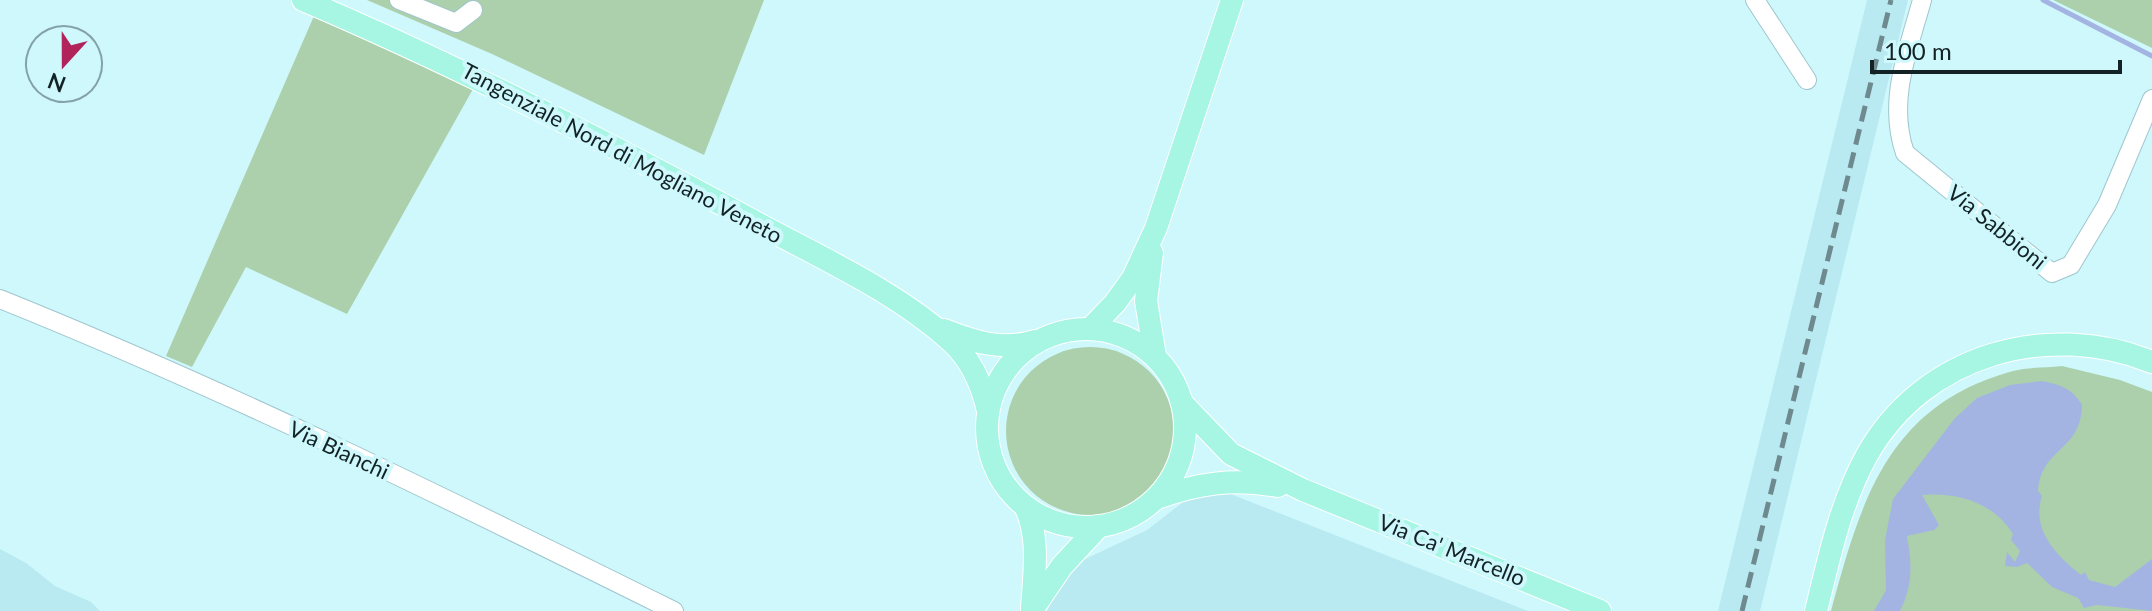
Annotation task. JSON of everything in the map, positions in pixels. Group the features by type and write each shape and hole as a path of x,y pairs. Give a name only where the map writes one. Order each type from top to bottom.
{"main road":[{"name":"Tangenziale Nord di Mogliano Veneto","path":"303,0 434,55 650,164 860,279 932,325 970,363 988,411"},
{"path":"1090,329 1133,278 1156,228 1232,0"},
{"path":"1155,356 1146,301 1156,228"},
{"name":"Tangenziale Nord di Mogliano Veneto","path":"932,325 988,344 1021,346 1040,340"},
{"path":"1157,498 1180,460 1186,427 1183,404 1169,374 1155,356 1127,338 1090,329 1061,332 1040,340 1008,366 995,387 988,411 986,433 993,464 1010,493 1026,508 1066,525 1099,526 1131,517 1157,498 1200,484 1227,480 1303,490"},
{"path":"1816,611 1848,496 1867,456 1894,418 1927,387 1974,360 2027,346 2094,345 2152,362"},
{"path":"1183,404 1231,454 1303,490"},
{"name":"Via Ca' Marcello","path":"1303,490 1600,611"},
{"path":"1026,508 1034,524 1036,545 1032,610"},
{"path":"1032,610 1062,566 1099,526"}],"street":[{"path":"399,0 456,23 473,10"},
{"path":"1755,0 1807,80"},
{"name":"Via Sabbioni","path":"1922,0 1896,99 1896,129 1905,153 2052,273 2071,265 2107,205 2152,99"},
{"name":"Via Bianchi","path":"0,299 130,352 513,531 674,611"}],"shaded area":[{"path":"1867,0 1908,0 1760,611 1718,611"},
{"path":"2042,381 2065,388 2082,405 2075,432 2046,465 2041,476 2038,491 2042,496 2039,508 2043,531 2055,550 2081,575 2085,572 2089,580 2115,587 2152,559 2152,611 2097,605 2084,608 2078,598 2052,587 2027,563 2017,567 2005,566 2007,552 2015,562 2020,551 2011,540 2013,534 2005,523 1985,507 1948,495 1922,495 1939,525 1934,530 1907,536 1910,574 1900,611 1874,611 1886,590 1885,540 1893,499 1955,418 1977,398 2010,385"},
{"path":"1228,493 1528,611 1047,611 1061,581 1081,561 1147,530 1191,496"},
{"path":"0,549 26,563 55,586 91,602 100,611 0,611"}],"green space":[{"path":"367,0 764,0 704,155 492,54"},
{"path":"2053,0 2152,0 2152,48"},
{"path":"314,16 473,89 347,314 246,267 192,367 166,356"},
{"path":"1090,347 1122,353 1150,371 1168,399 1174,431 1168,463 1150,491 1122,509 1090,515 1058,509 1030,491 1012,463 1006,431 1012,399 1030,371 1058,353"},
{"path":"2062,366 2120,380 2152,392 2152,611 1831,611 1869,495 1886,462 1908,433 1936,407 1971,387 2013,371"}],"waterway":[{"path":"2043,0 2152,56"}],"railway":[{"path":"1742,611 1891,0"}]}
